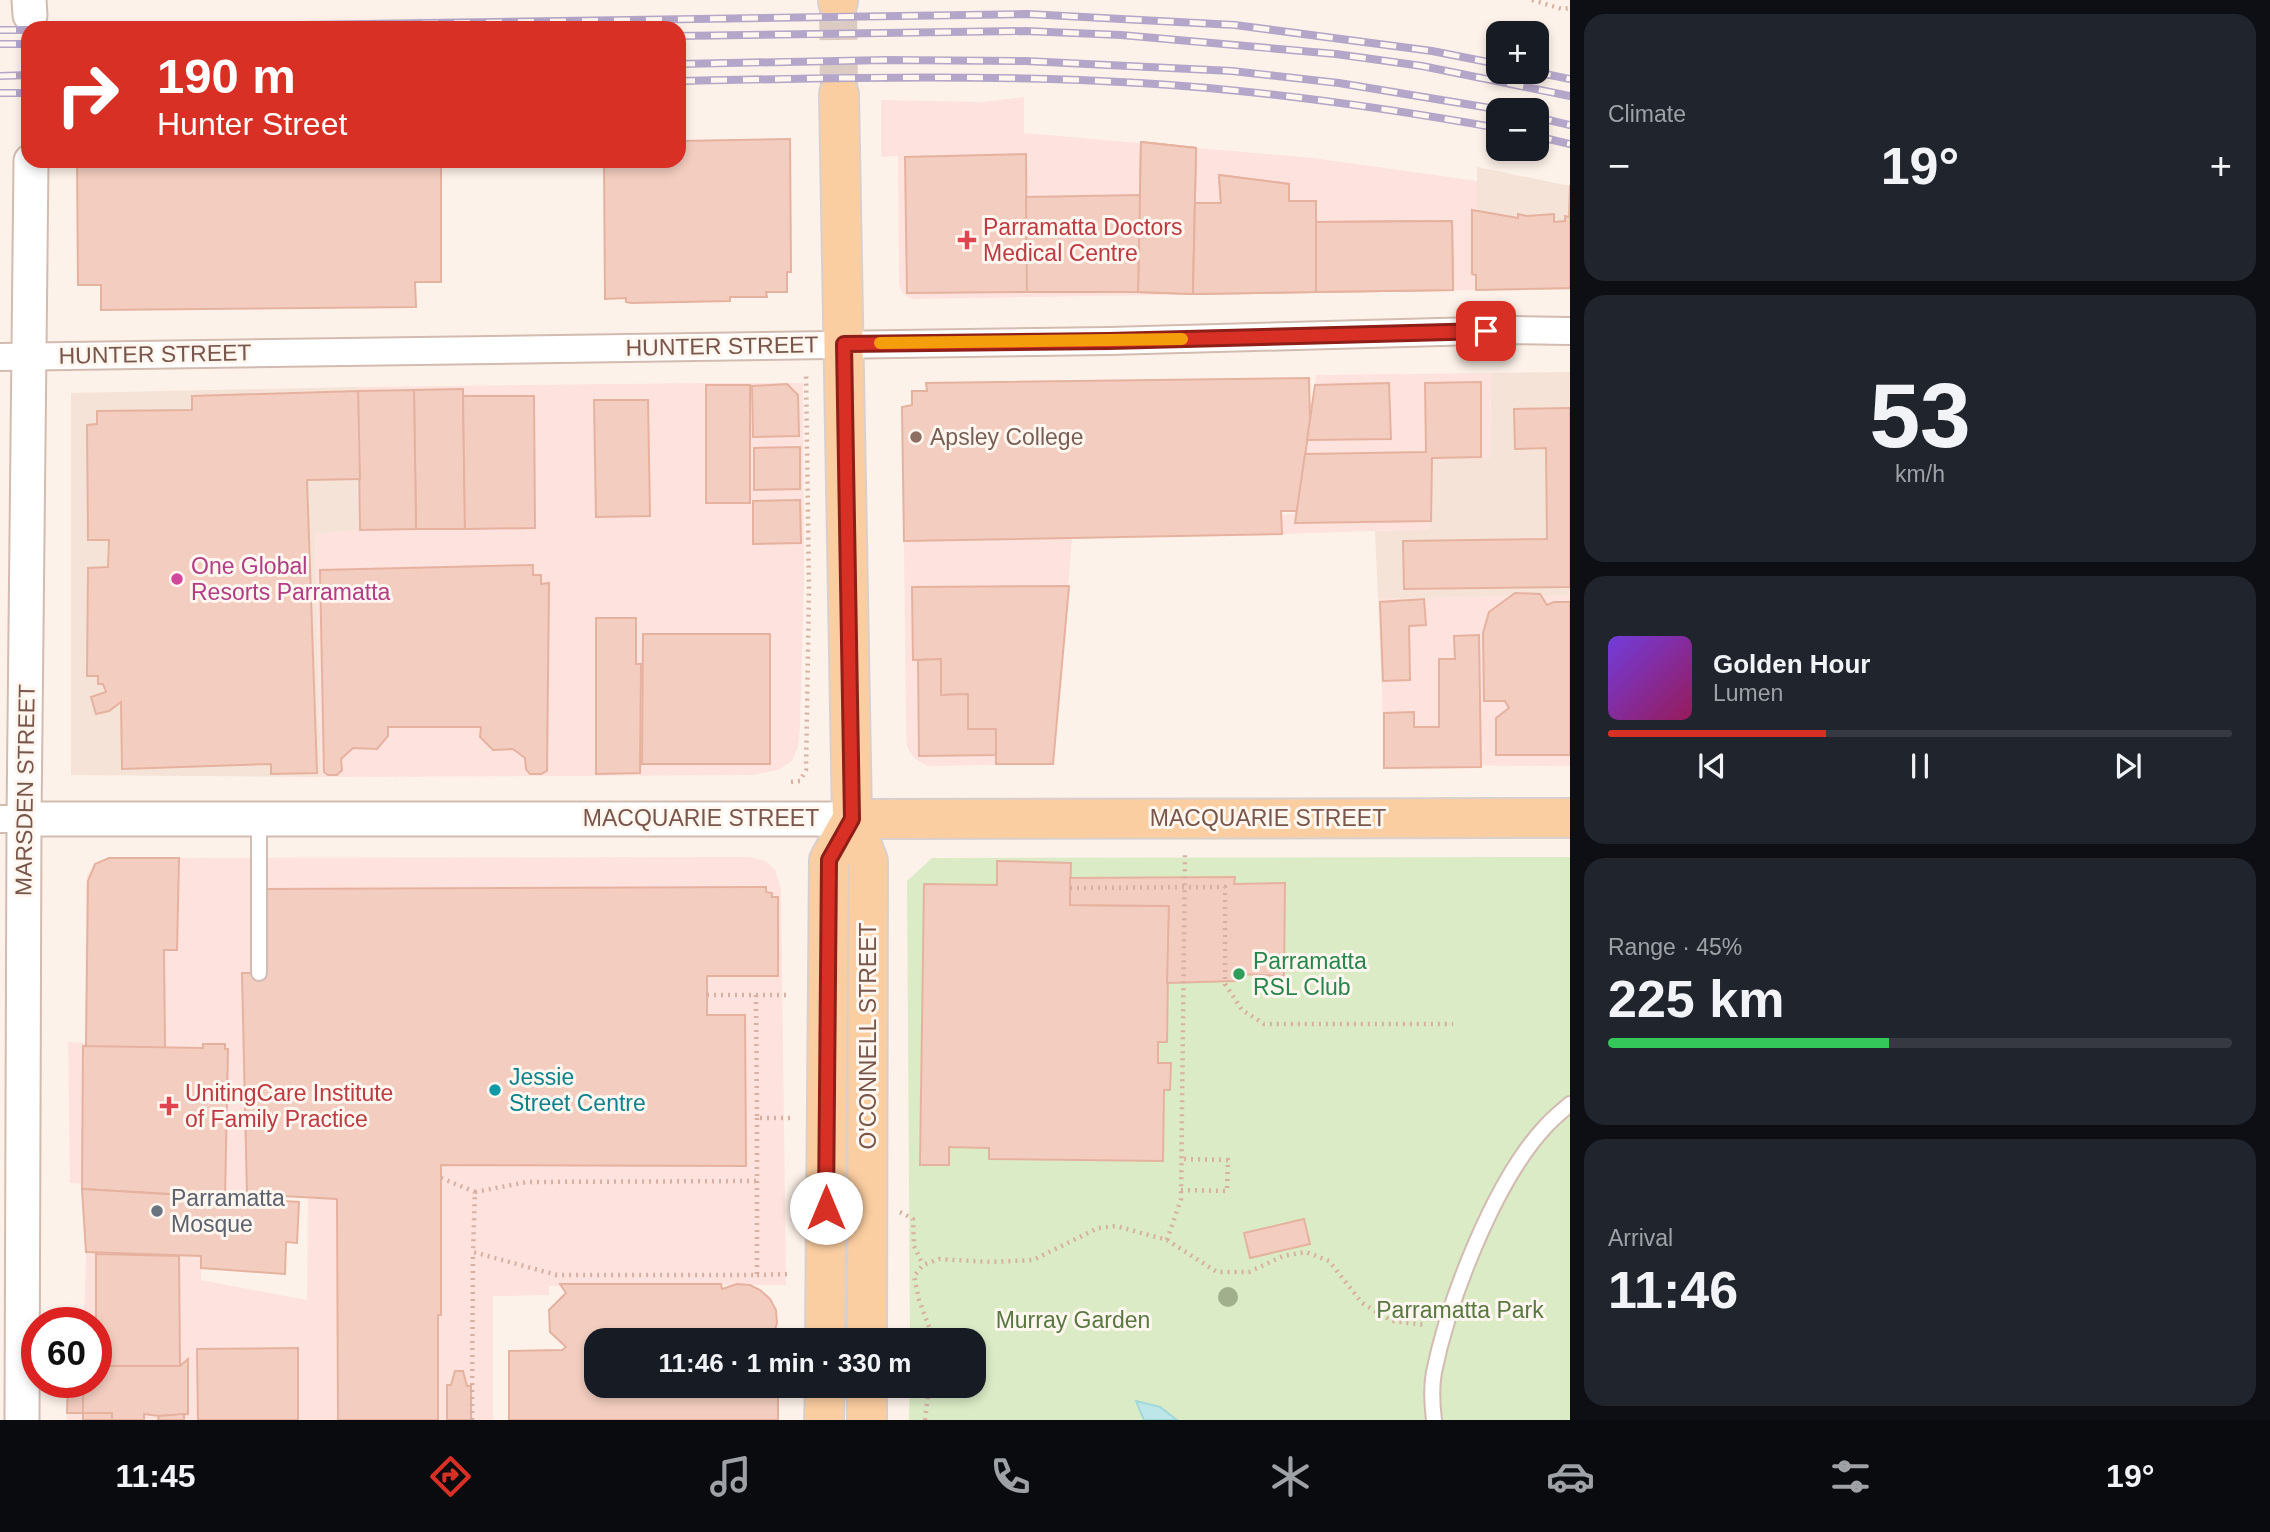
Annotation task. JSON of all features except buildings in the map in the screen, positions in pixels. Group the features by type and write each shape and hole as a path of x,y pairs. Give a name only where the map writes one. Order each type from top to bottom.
{"main road":[{"name":"O'CONNELL STREET","path":"839,94 852,819 868,861 867,1328"},
{"name":"MACQUARIE STREET","path":"852,819 1570,818"},
{"name":"O'CONNELL STREET","path":"825,1328 829,860 852,819"},
{"path":"824,1420 825,1398"},
{"path":"867,1398 867,1420"}],"street":[{"name":"MARSDEN STREET","path":"22,1420 17,1327 12,819 15,356 30,168"},
{"name":"HUNTER STREET","path":"15,356 1109,341 1514,330 1570,331"},
{"name":"MACQUARIE STREET","path":"12,819 852,819"}],"lane":[{"path":"259,974 260,819"},
{"path":"1434,1420 1434,1373 1470,1260 1491,1212 1521,1158 1546,1126 1570,1104"}],"path":[{"path":"1532,0 1562,9 1570,8"},
{"path":"791,782 800,781 806,771 809,589 806,379"},
{"path":"1167,1240 1177,1214 1181,1190 1185,845"},
{"path":"1070,888 1225,887 1225,984 1242,1010 1264,1024 1453,1024"},
{"path":"707,995 791,995"},
{"path":"756,995 757,1275"},
{"path":"757,1118 791,1118"},
{"path":"1181,1190 1227,1191 1228,1160 1182,1159"},
{"path":"441,1178 475,1192 527,1182 757,1181"},
{"path":"472,1420 475,1192"},
{"path":"894,1209 913,1219 914,1246 923,1265"},
{"path":"930,1328 914,1276 923,1265 939,1259 990,1262 1033,1260 1098,1227 1116,1226 1167,1240 1217,1272 1250,1272 1283,1256 1306,1252 1329,1261 1362,1303 1392,1321 1447,1328"},
{"path":"473,1252 557,1275 793,1275"},
{"path":"925,1420 928,1398"}],"shaded area":[{"path":"1024,97 1024,133 1313,158 1477,181 1477,290 912,299 903,294 899,285 898,156 881,157 881,100 983,102"},
{"path":"1477,167 1570,186 1570,290 1477,290"},
{"path":"1570,372 1570,595 1378,599 1375,531 1430,529 1432,458 1490,458 1491,373"},
{"path":"1491,373 1490,458 1432,459 1430,529 1281,534 1282,515 1294,513 1316,375"},
{"path":"803,383 804,580 800,726 798,747 792,761 778,770 754,775 321,777 315,534 358,530 357,387"},
{"path":"357,387 358,530 315,534 321,777 71,775 71,393"},
{"path":"1072,538 1053,764 928,766 915,759 907,747 906,734 904,541"},
{"path":"1570,595 1570,766 1385,765 1378,599"},
{"path":"749,857 766,861 775,870 781,889 786,1285 549,1286 549,1295 493,1296 493,1420 67,1420 67,1413 81,1398 112,1398 112,1307 84,1307 86,1252 202,1255 201,1280 307,1300 308,1198 70,1183 68,1042 85,1043 87,875 98,862 109,858"}],"green space":[{"path":"1570,857 1570,1420 909,1420 910,1398 986,1398 986,1328 910,1328 907,881 932,858"}],"water":[{"path":"1136,1401 1160,1407 1177,1420 1144,1420"}],"tunnel":[{"path":"838,2 839,94"}],"railway":[{"path":"564,21 1027,14 1235,25 1432,51 1486,62"},
{"path":"0,30 21,30"},
{"path":"686,36 1025,31 1121,35 1336,54 1422,66 1570,96"},
{"path":"0,44 21,44"},
{"path":"686,64 887,60 1025,61 1232,71 1339,83 1486,107"},
{"path":"0,76 21,75"},
{"path":"1549,75 1570,79"},
{"path":"686,81 968,78 1140,83 1320,100 1486,126"},
{"path":"0,93 21,93"},
{"path":"1549,120 1570,125"},
{"path":"1549,139 1570,144"}],"slow traffic":[{"path":"880,343 1182,339"}],"place":[{"name":"Parramatta Doctors Medical Centre","path":"967,240"},
{"name":"Apsley College","path":"916,437"},
{"name":"One Global Resorts Parramatta","path":"177,579"},
{"name":"Parramatta RSL Club","path":"1239,974"},
{"name":"Jessie Street Centre","path":"495,1090"},
{"name":"UnitingCare Institute of Family Practice","path":"169,1106"},
{"name":"Parramatta Mosque","path":"157,1211"}],"route":[{"path":"826,1208 829,860 852,819 844,344 1109,341 1486,331"}],"park label":[{"name":"Parramatta Park","path":"1460,1310"},
{"name":"Murray Garden","path":"1073,1320"}]}
